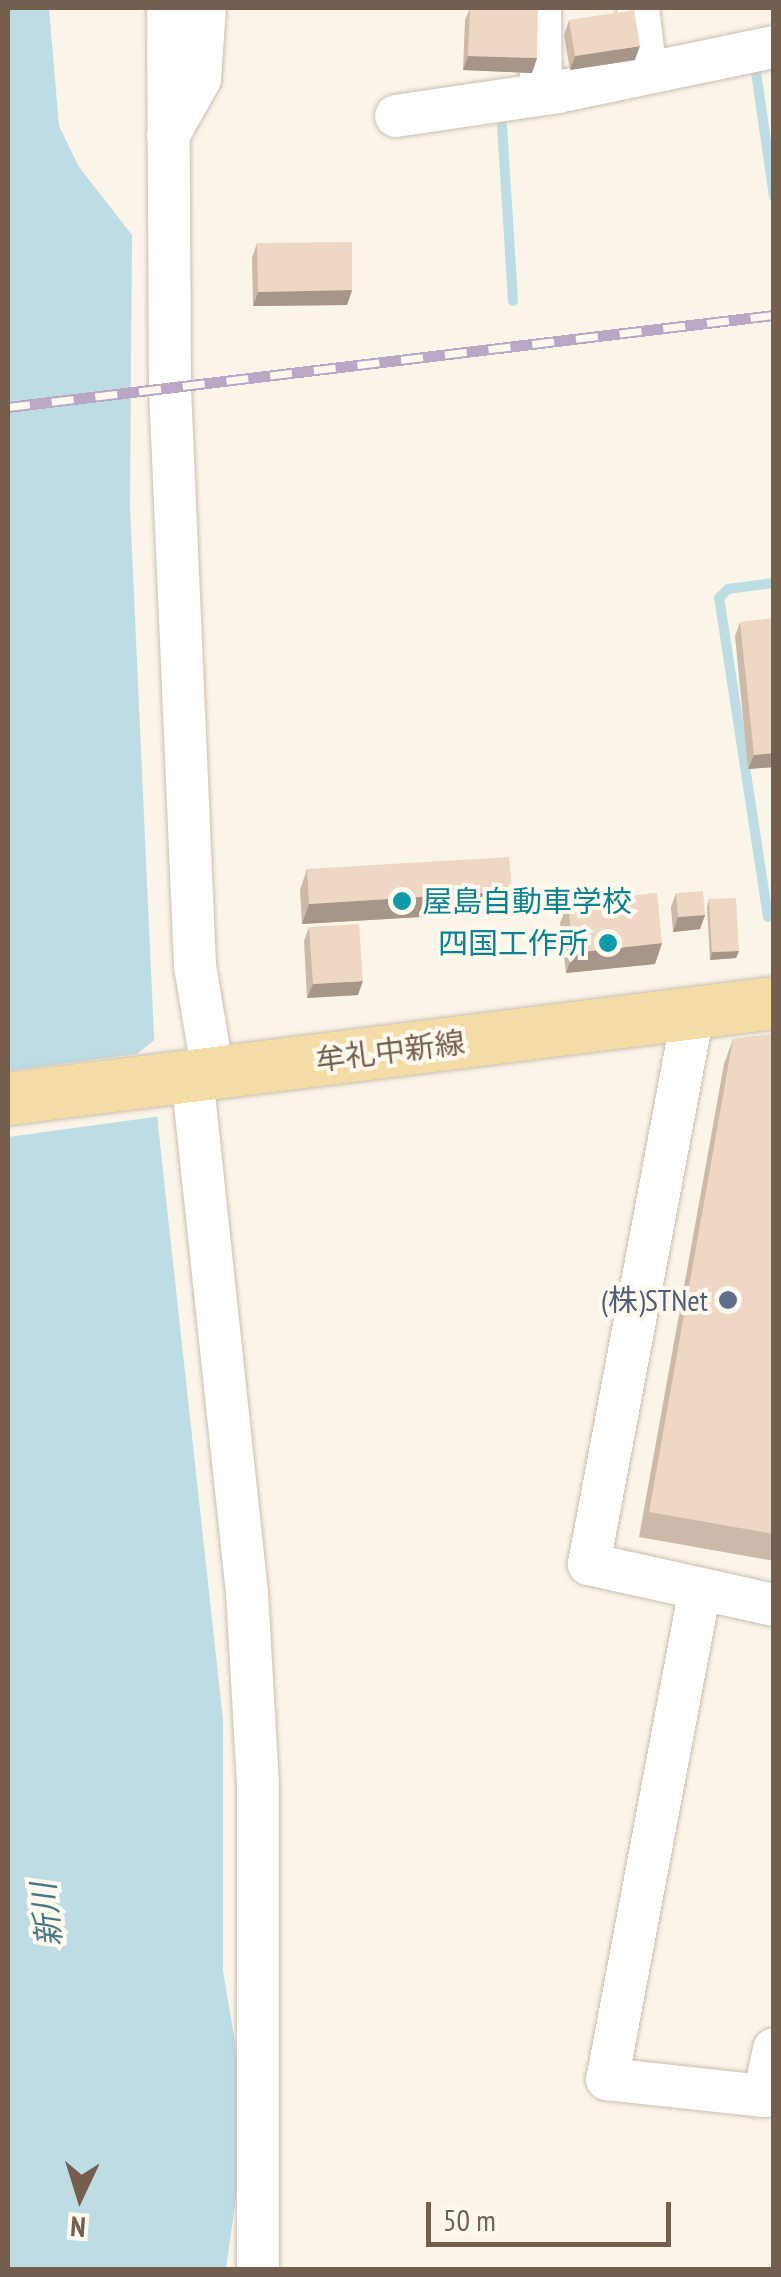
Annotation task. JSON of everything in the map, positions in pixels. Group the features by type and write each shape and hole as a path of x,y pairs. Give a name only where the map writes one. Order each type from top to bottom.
{"main road":[{"name":"牟礼中新線","path":"8,1099 773,1003"}],"street":[{"path":"168,8 170,388 194,946 191,1076 247,1594 257,1765 258,2270"},
{"path":"167,136 200,79 205,8"},
{"path":"540,8 542,94"},
{"path":"638,8 646,73"},
{"path":"396,116 542,94 774,47"},
{"path":"693,1013 588,1564 774,1605"},
{"path":"700,1589 606,2078 764,2096 774,2049"}],"water":[{"name":"新川","path":"8,8 49,8 59,126 79,167 132,235 130,507 158,1125 223,1720 223,1971 237,2054 238,2183 226,2269 8,2270"}],"pier":[{"path":"158,1037 162,1116 8,1137 8,1071 137,1054"}],"building":[{"path":"470,8 538,8 537,58 468,56"},
{"path":"634,10 640,46 575,56 569,20"},
{"path":"352,242 352,290 258,292 257,243"},
{"path":"774,618 774,753 754,755 740,622"},
{"path":"509,857 512,891 309,904 307,869"},
{"path":"703,891 705,915 678,917 676,893"},
{"path":"657,893 662,943 573,953 568,902"},
{"path":"736,898 739,951 712,952 709,899"},
{"path":"359,924 363,981 313,984 309,927"},
{"name":"(株)STNet","path":"774,1034 774,1534 649,1512 733,1039"}],"waterway":[{"path":"756,72 774,197"},
{"path":"502,126 513,301"},
{"path":"768,917 719,598 728,589 774,583"}],"railway":[{"path":"8,407 774,315"}],"place":[{"name":"屋島自動車学校","path":"402,901"},
{"name":"四国工作所","path":"608,943"},
{"name":"(株)STNet","path":"728,1300"}]}
